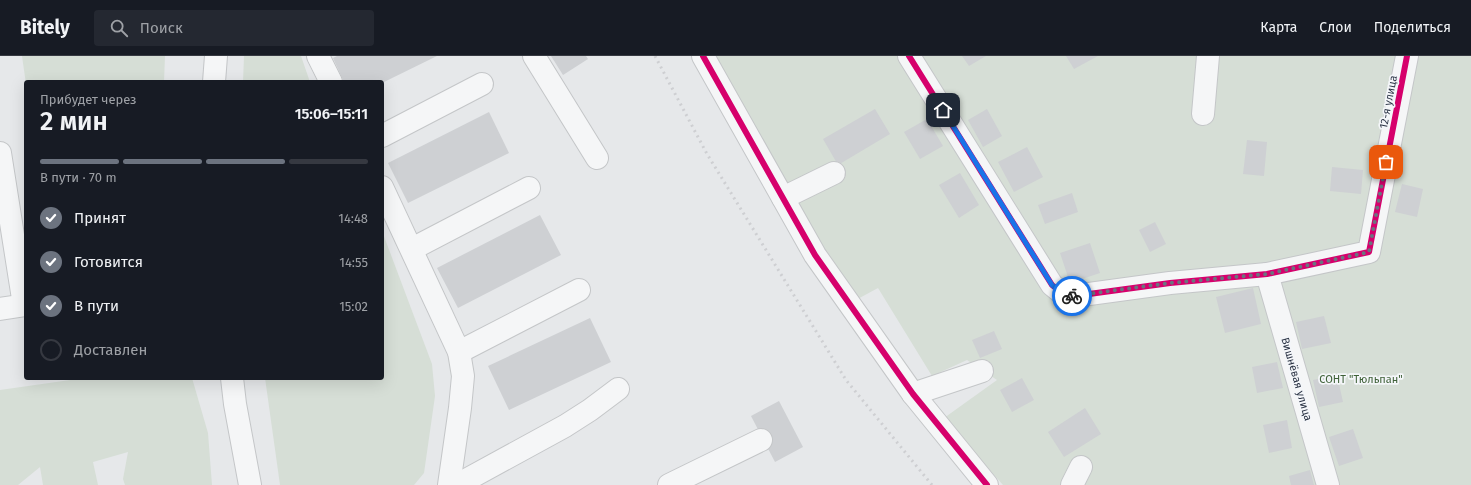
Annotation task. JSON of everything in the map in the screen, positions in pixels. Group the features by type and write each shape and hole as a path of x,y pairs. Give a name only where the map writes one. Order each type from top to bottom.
{"street":[{"path":"214,80 216,56"},
{"path":"318,56 330,80"},
{"path":"534,56 597,158"},
{"path":"703,56 815,256 913,394 987,485"},
{"name":"12-я улица","path":"909,56 1052,285 1067,297 1170,283 1267,274 1369,252 1407,56"},
{"path":"1203,114 1208,56"},
{"path":"384,135 482,84"},
{"path":"0,153 24,299"},
{"path":"783,198 834,173"},
{"path":"412,249 529,188"},
{"path":"384,191 459,352 463,376 449,485"},
{"name":"Вишнёвая улица","path":"1267,274 1328,485"},
{"path":"459,352 579,290"},
{"path":"0,309 24,305"},
{"path":"913,394 982,371"},
{"path":"232,380 250,485"},
{"path":"457,485 565,426 618,389"},
{"path":"669,485 698,479 761,440"}],"green space":[{"path":"22,56 165,56 164,80 25,80"},
{"path":"244,56 301,56 309,80 243,80"},
{"name":"СОНТ \"Тюльпан\"","path":"713,56 1471,56 1471,485 1003,485 944,418 997,380 967,360 932,376 878,288 854,301"},
{"path":"384,236 432,364 435,396 424,473 414,485 280,485 265,380 384,380"},
{"path":"70,380 193,380 208,433 212,485 125,485 123,479 128,452 93,462 98,485 43,485 40,467 18,485 0,485 0,390"}],"building":[{"path":"337,56 437,56 384,82 384,80 343,80 333,58"},
{"path":"551,56 586,56 588,59 563,75"},
{"path":"962,56 986,56 969,66"},
{"path":"1066,56 1098,56 1074,69"},
{"path":"875,109 890,134 838,165 823,139"},
{"path":"987,109 1002,136 983,147 968,120"},
{"path":"489,112 509,153 408,203 388,163"},
{"path":"927,119 943,146 920,159 904,132"},
{"path":"1247,140 1267,142 1264,176 1243,174"},
{"path":"1027,147 1043,177 1014,192 998,162"},
{"path":"1332,167 1363,170 1361,194 1330,191"},
{"path":"960,173 979,205 959,218 939,185"},
{"path":"1402,184 1423,189 1417,217 1395,212"},
{"path":"1072,193 1078,212 1045,224 1038,205"},
{"path":"540,215 561,255 458,308 437,268"},
{"path":"1155,222 1166,244 1150,252 1139,230"},
{"path":"1090,243 1100,273 1070,283 1060,253"},
{"path":"1253,288 1261,324 1225,333 1216,297"},
{"path":"1324,316 1331,343 1302,349 1296,322"},
{"path":"590,318 611,362 509,410 488,366"},
{"path":"994,331 1002,349 980,358 972,340"},
{"path":"1277,362 1283,388 1257,393 1252,367"},
{"path":"1337,375 1343,402 1319,407 1313,380"},
{"path":"1022,378 1034,400 1012,412 1000,390"},
{"path":"779,401 803,447 775,462 751,416"},
{"path":"1085,408 1101,434 1064,457 1048,432"},
{"path":"1287,420 1292,448 1269,453 1263,425"},
{"path":"1353,429 1363,458 1339,466 1329,437"},
{"path":"1310,470 1314,485 1291,485 1289,476"}],"railway":[{"path":"655,56 707,154 846,380 932,485"}],"cycle path":[{"path":"703,56 815,255 913,394 987,485"},
{"path":"909,56 1052,285 1067,297 1170,283 1267,274 1369,252 1407,56"}],"way so far":[{"path":"1072,296 1170,283 1267,274 1369,252 1386,162"}],"route":[{"path":"943,110 1052,285 1067,297 1072,296"}]}
